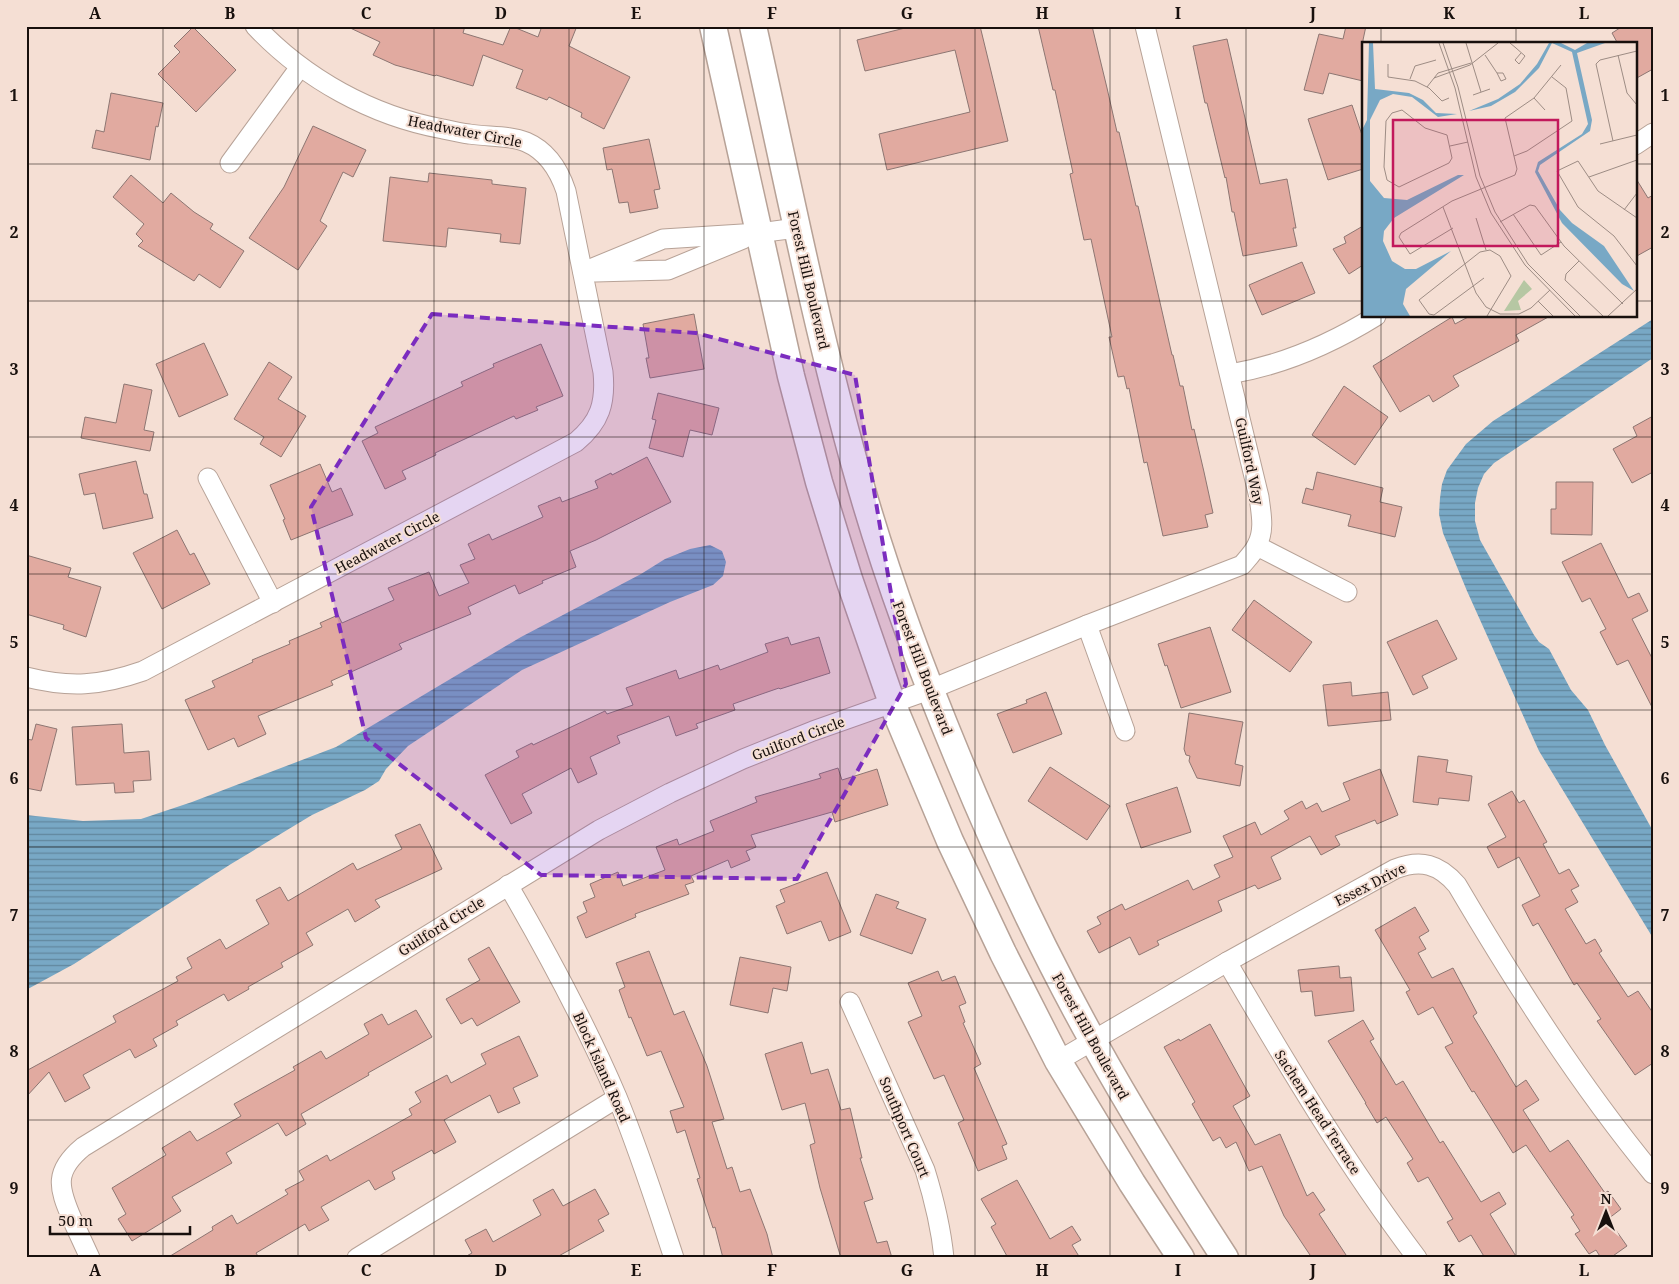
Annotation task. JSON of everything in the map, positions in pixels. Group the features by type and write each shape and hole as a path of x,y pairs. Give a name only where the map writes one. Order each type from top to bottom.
{"main road":[{"path":"713,26 791,376 819,482 849,579 892,703 950,841 1003,953 1058,1061 1132,1183 1181,1258"},
{"name":"Forest Hill Boulevard","path":"753,26 828,364 856,471 886,568 930,690 987,829 1040,942 1092,1041 1169,1172 1225,1258"}],"street":[{"name":"Headwater Circle","path":"26,677 65,684 92,684 118,680 143,671 576,442 586,434 600,412 604,399 604,372 562,179 548,157 526,142 514,138 469,134 425,126 355,100 300,67 255,26"},
{"name":"Guilford Way","path":"930,690 1087,625 1242,565 1257,546 1261,534 1262,520 1259,497 1145,26"},
{"path":"230,163 300,67"},
{"path":"1636,143 1653,133"},
{"path":"583,272 663,239 758,233 797,228"},
{"path":"583,272 668,270 758,233"},
{"path":"1230,374 1288,360 1316,348 1372,318"},
{"path":"208,478 273,603"},
{"path":"1257,546 1347,592"},
{"path":"1087,625 1125,731"},
{"name":"Guilford Circle","path":"90,1258 62,1196 61,1182 65,1168 72,1156 83,1147 599,830 670,793 743,759 813,731 930,690"},
{"name":"Essex Drive","path":"1058,1061 1226,962 1395,869 1408,864 1422,864 1436,867 1448,874 1457,885 1531,1006 1589,1089 1653,1174"},
{"name":"Block Island Road","path":"508,885 547,952 580,1016 617,1098 674,1258"},
{"name":"Sachem Head Terrace","path":"1226,962 1280,1054 1337,1144 1417,1258"},
{"name":"Southport Court","path":"850,1002 925,1170 942,1237 944,1258"},
{"path":"357,1258 617,1098"}],"highlighted area":[{"path":"432,314 696,333 855,375 906,684 797,879 541,875 366,738 311,507"}],"water":[{"path":"1653,319 1653,358 1494,463 1484,474 1478,488 1475,503 1475,521 1480,540 1534,635 1539,642 1549,649 1571,690 1588,710 1605,745 1653,831 1653,938 1539,751 1467,591 1443,533 1439,514 1442,484 1447,470 1466,444 1493,421"},
{"path":"710,545 722,551 726,562 723,576 713,585 670,602 522,670 408,746 386,769 379,781 365,790 312,815 74,964 26,990 26,815 83,821 141,819 192,802 336,747 521,637 641,574 665,559 690,549"}],"building":[{"path":"346,26 465,26 463,33 503,45 511,26 538,37 542,26 577,26 569,46 630,77 604,129 581,117 582,113 549,97 547,100 516,88 523,70 483,55 473,86 395,65 373,55 380,42"},
{"path":"913,26 980,26 1008,141 887,170 879,134 970,112 955,50 865,71 857,40"},
{"path":"1038,26 1092,26 1117,132 1119,132 1136,206 1138,206 1172,355 1180,386 1183,386 1192,430 1194,429 1204,472 1213,513 1205,515 1208,527 1163,536 1147,462 1144,463 1129,388 1127,389 1124,376 1118,377 1109,337 1112,337 1091,239 1084,240 1070,174 1073,173 1055,90 1053,90"},
{"path":"1346,26 1366,26 1362,42 1362,81 1329,73 1323,94 1304,90 1319,34 1343,39"},
{"path":"1623,26 1653,26 1653,69 1636,78 1636,42 1617,42 1612,33"},
{"path":"193,27 236,70 196,112 158,74 180,52 174,46"},
{"path":"1227,39 1260,184 1287,179 1296,228 1293,228 1297,246 1243,256 1226,177 1207,103 1205,103 1193,46"},
{"path":"111,93 163,103 158,127 156,126 150,160 92,148 96,130 104,132"},
{"path":"1352,105 1362,135 1362,169 1328,180 1308,119"},
{"path":"313,126 366,150 353,177 343,172 320,221 327,226 298,270 249,238 284,187"},
{"path":"649,139 660,189 654,190 658,208 630,213 628,202 619,203 612,169 607,170 603,148"},
{"path":"429,173 492,180 492,184 526,188 520,244 500,242 501,234 448,228 446,247 383,241 390,177 428,182"},
{"path":"131,175 163,203 171,193 194,212 213,224 210,229 244,251 220,288 199,274 194,281 138,246 143,241 136,234 144,224 113,197"},
{"path":"1636,179 1648,198 1653,195 1653,247 1636,256"},
{"path":"1362,227 1362,266 1349,274 1333,249 1346,243 1344,237"},
{"path":"1302,262 1315,293 1262,315 1249,285"},
{"path":"694,314 704,369 650,378 646,358 649,358 643,324"},
{"path":"1450,318 1452,318 1455,324 1466,318 1546,318 1516,335 1519,341 1453,376 1459,386 1433,402 1429,395 1400,412 1373,366"},
{"path":"204,343 228,395 179,417 156,364"},
{"path":"541,344 563,396 536,407 538,410 516,419 514,416 435,453 436,455 402,471 406,479 385,489 362,441 378,433 375,427 463,386 461,382 494,367 493,364"},
{"path":"269,362 292,377 278,399 306,416 281,457 260,444 264,437 234,419"},
{"path":"124,384 152,390 144,430 154,432 150,451 81,438 85,417 116,423"},
{"path":"1344,386 1388,417 1355,465 1312,435"},
{"path":"658,393 719,408 712,435 690,430 683,457 649,448 656,420 652,419"},
{"path":"1653,416 1653,472 1632,483 1613,449 1637,436 1633,427"},
{"path":"647,457 671,502 570,551 576,567 542,581 543,583 519,594 515,585 468,607 471,614 399,644 402,649 331,681 333,685 258,716 266,734 238,747 234,738 208,750 185,700 215,687 212,681 253,662 252,660 290,644 289,641 322,627 320,623 338,615 342,623 394,600 388,588 429,572 439,596 469,583 460,565 475,559 468,544 489,534 492,540 543,517 538,506 560,497 562,502 598,488 595,481 611,473 612,475"},
{"path":"136,461 144,494 147,494 153,518 103,529 95,493 84,495 79,474"},
{"path":"320,464 332,492 341,488 353,515 291,540 283,520 285,519 270,485"},
{"path":"1317,472 1383,488 1380,502 1402,507 1395,537 1348,526 1351,515 1302,503 1306,488 1313,490"},
{"path":"1556,482 1593,482 1592,535 1551,534 1551,509 1556,509"},
{"path":"177,530 190,555 194,553 210,584 162,609 133,553"},
{"path":"1601,543 1628,598 1639,593 1648,611 1632,619 1653,660 1653,709 1628,660 1617,665 1600,632 1606,629 1590,598 1582,602 1562,562"},
{"path":"26,555 71,568 68,577 101,587 86,637 63,629 64,625 26,614"},
{"path":"1254,600 1312,642 1290,672 1232,630"},
{"path":"1437,620 1457,659 1422,676 1428,688 1413,695 1387,642"},
{"path":"1210,627 1231,692 1181,708 1158,644"},
{"path":"788,637 791,645 819,637 830,673 733,704 735,710 696,724 698,728 676,736 669,716 617,736 620,743 590,757 597,774 578,783 571,768 522,794 532,813 511,824 485,775 519,757 516,751 605,711 607,714 633,705 626,688 676,670 679,679 718,665 720,670 768,652 765,644"},
{"path":"1351,682 1352,696 1388,692 1391,720 1328,726 1323,685"},
{"path":"1046,692 1062,734 1013,753 997,714 1027,703 1026,700"},
{"path":"1189,713 1243,722 1235,764 1243,766 1240,786 1197,778 1189,761 1190,756 1186,755 1184,749"},
{"path":"36,724 57,729 41,791 26,788 26,739 32,740"},
{"path":"122,724 124,753 149,751 151,780 133,781 134,792 115,793 114,783 76,785 72,727"},
{"path":"1418,756 1448,760 1446,772 1472,776 1469,801 1439,798 1438,805 1413,802"},
{"path":"1050,767 1110,806 1087,840 1028,801"},
{"path":"838,768 842,780 877,769 888,805 835,822 832,812 751,835 756,847 746,851 750,860 731,868 728,860 691,876 694,882 685,885 689,894 635,914 636,917 586,938 577,917 587,912 583,902 595,897 590,884 618,872 623,886 665,870 656,847 677,839 679,845 714,831 710,821 757,802 755,797 821,778 819,774"},
{"path":"1380,769 1398,815 1377,824 1375,820 1335,836 1340,845 1321,855 1310,836 1271,857 1281,879 1258,889 1255,885 1218,901 1222,911 1157,941 1159,945 1139,955 1130,937 1099,953 1087,931 1101,924 1097,917 1122,904 1125,910 1188,880 1193,890 1220,877 1214,865 1233,857 1223,836 1255,822 1261,835 1289,819 1284,811 1302,801 1306,809 1317,803 1322,812 1350,800 1343,783"},
{"path":"1177,787 1191,832 1141,848 1126,804"},
{"path":"1512,791 1519,803 1524,800 1547,842 1543,844 1559,874 1569,869 1579,886 1571,890 1578,902 1565,909 1586,944 1595,939 1602,951 1599,953 1628,997 1638,991 1653,1013 1653,1063 1635,1075 1597,1021 1601,1019 1577,983 1574,985 1538,923 1533,926 1522,905 1540,896 1519,857 1498,868 1487,847 1506,837 1488,804"},
{"path":"420,824 442,869 375,900 380,907 355,922 348,909 306,933 313,945 281,963 283,967 228,1001 224,994 176,1021 178,1025 153,1039 157,1046 135,1058 130,1049 83,1075 90,1088 65,1102 49,1072 26,1097 26,1071 116,1022 113,1016 178,981 176,977 192,968 187,958 220,939 226,949 269,924 256,900 280,887 288,901 353,863 357,870 402,849 395,835"},
{"path":"827,872 851,932 829,941 821,921 787,934 776,906 785,902 780,890"},
{"path":"876,894 899,902 896,908 926,919 912,954 860,935"},
{"path":"1415,907 1429,931 1419,937 1426,949 1418,953 1432,978 1453,968 1477,1013 1473,1016 1516,1087 1526,1080 1539,1100 1523,1110 1550,1152 1568,1140 1605,1193 1608,1191 1621,1209 1608,1219 1627,1246 1610,1258 1601,1258 1596,1250 1589,1254 1575,1234 1580,1231 1571,1217 1574,1215 1526,1145 1513,1153 1474,1091 1472,1092 1445,1047 1453,1043 1433,1007 1418,1015 1406,992 1410,990 1375,930"},
{"path":"489,947 520,1002 477,1026 472,1018 461,1024 446,999 480,980 468,959"},
{"path":"649,951 674,1015 684,1011 707,1066 724,1119 712,1122 727,1169 732,1167 740,1192 750,1189 767,1234 773,1258 723,1258 715,1227 713,1228 697,1179 700,1178 685,1130 677,1133 670,1111 684,1107 661,1051 647,1056 631,1017 629,1018 619,990 625,987 616,963"},
{"path":"740,957 791,967 787,991 773,988 768,1013 730,1005"},
{"path":"1339,966 1340,978 1351,977 1354,1011 1315,1016 1312,991 1301,992 1298,970"},
{"path":"938,971 942,981 955,976 966,1003 959,1006 965,1022 963,1023 981,1064 974,1068 1007,1144 1002,1146 1007,1159 978,1171 958,1123 964,1120 944,1075 934,1079 908,1022 922,1016 908,983"},
{"path":"416,1010 432,1037 301,1114 306,1124 286,1136 278,1123 226,1153 232,1163 172,1197 181,1211 132,1241 118,1219 126,1214 112,1188 166,1155 162,1148 190,1131 197,1141 241,1116 234,1104 295,1070 293,1067 321,1051 326,1059 369,1034 364,1024 382,1014 388,1025"},
{"path":"1363,1020 1374,1039 1370,1041 1396,1085 1403,1081 1440,1143 1443,1141 1481,1202 1499,1192 1506,1204 1490,1214 1517,1258 1485,1258 1471,1235 1459,1242 1447,1222 1453,1219 1428,1177 1418,1182 1407,1163 1413,1159 1386,1117 1377,1123 1328,1041"},
{"path":"1210,1024 1250,1096 1233,1106 1255,1145 1280,1134 1307,1196 1313,1192 1325,1210 1319,1214 1348,1258 1312,1258 1284,1216 1262,1166 1249,1171 1236,1142 1226,1148 1220,1137 1213,1141 1192,1104 1195,1102 1164,1047 1179,1039 1180,1041"},
{"path":"519,1036 538,1076 513,1088 520,1103 498,1113 490,1095 444,1120 456,1142 434,1154 432,1150 392,1172 395,1179 375,1190 369,1180 321,1207 329,1220 309,1231 305,1224 256,1253 259,1258 167,1258 213,1230 212,1227 232,1215 237,1224 288,1194 285,1190 304,1180 299,1171 327,1155 330,1161 412,1115 409,1109 421,1102 415,1092 447,1075 451,1083 486,1064 481,1054"},
{"path":"802,1042 811,1074 828,1069 841,1110 850,1108 862,1158 860,1158 873,1199 864,1202 877,1243 887,1241 892,1258 841,1258 820,1188 810,1145 815,1143 805,1103 782,1110 765,1054"},
{"path":"1017,1180 1050,1239 1072,1226 1081,1240 1072,1245 1080,1258 1008,1258 991,1227 996,1224 981,1199"},
{"path":"553,1189 563,1206 595,1189 609,1214 598,1220 604,1231 555,1258 463,1258 472,1253 465,1240 486,1229 493,1242 541,1215 533,1200"}]}
